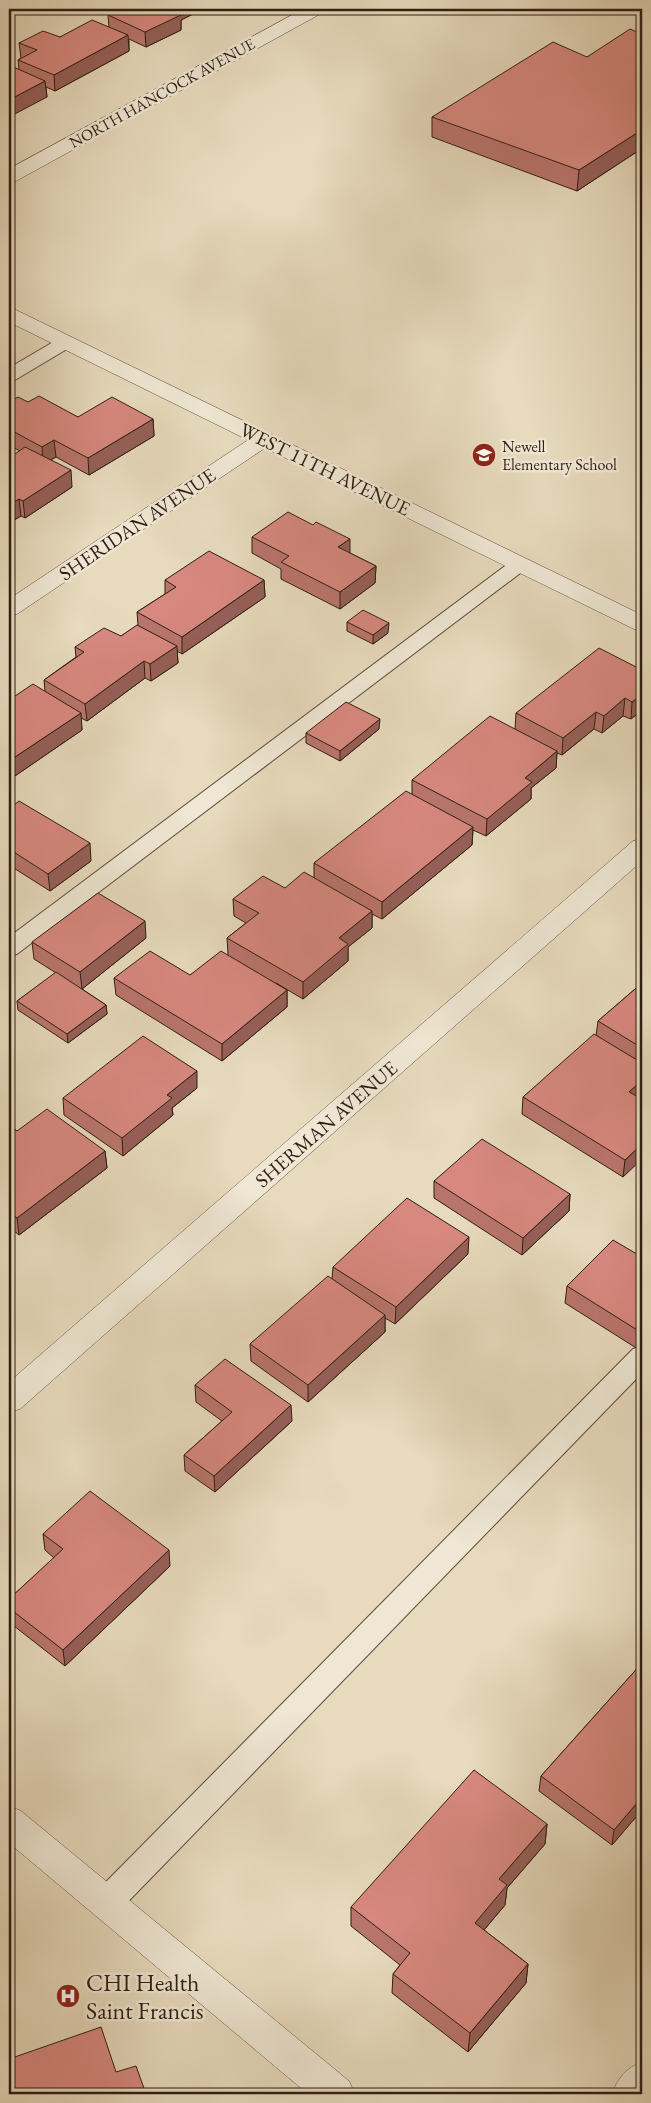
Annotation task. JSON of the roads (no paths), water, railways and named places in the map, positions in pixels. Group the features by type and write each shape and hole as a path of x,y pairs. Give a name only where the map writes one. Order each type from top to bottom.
{"street":[{"name":"NORTH HANCOCK AVENUE","path":"9,177 316,9"},
{"name":"WEST 11TH AVENUE","path":"9,314 642,624"},
{"name":"SHERIDAN AVENUE","path":"9,609 264,439"},
{"name":"SHERMAN AVENUE","path":"9,1400 642,847"},
{"path":"9,1822 336,2094"},
{"path":"631,2094 642,2080"}],"lane":[{"path":"9,376 66,342"},
{"path":"9,948 520,564"},
{"path":"106,1903 642,1356"}],"place":[{"name":"Newell Elementary School","path":"484,455"},
{"name":"CHI Health Saint Francis","path":"68,1996"}]}
